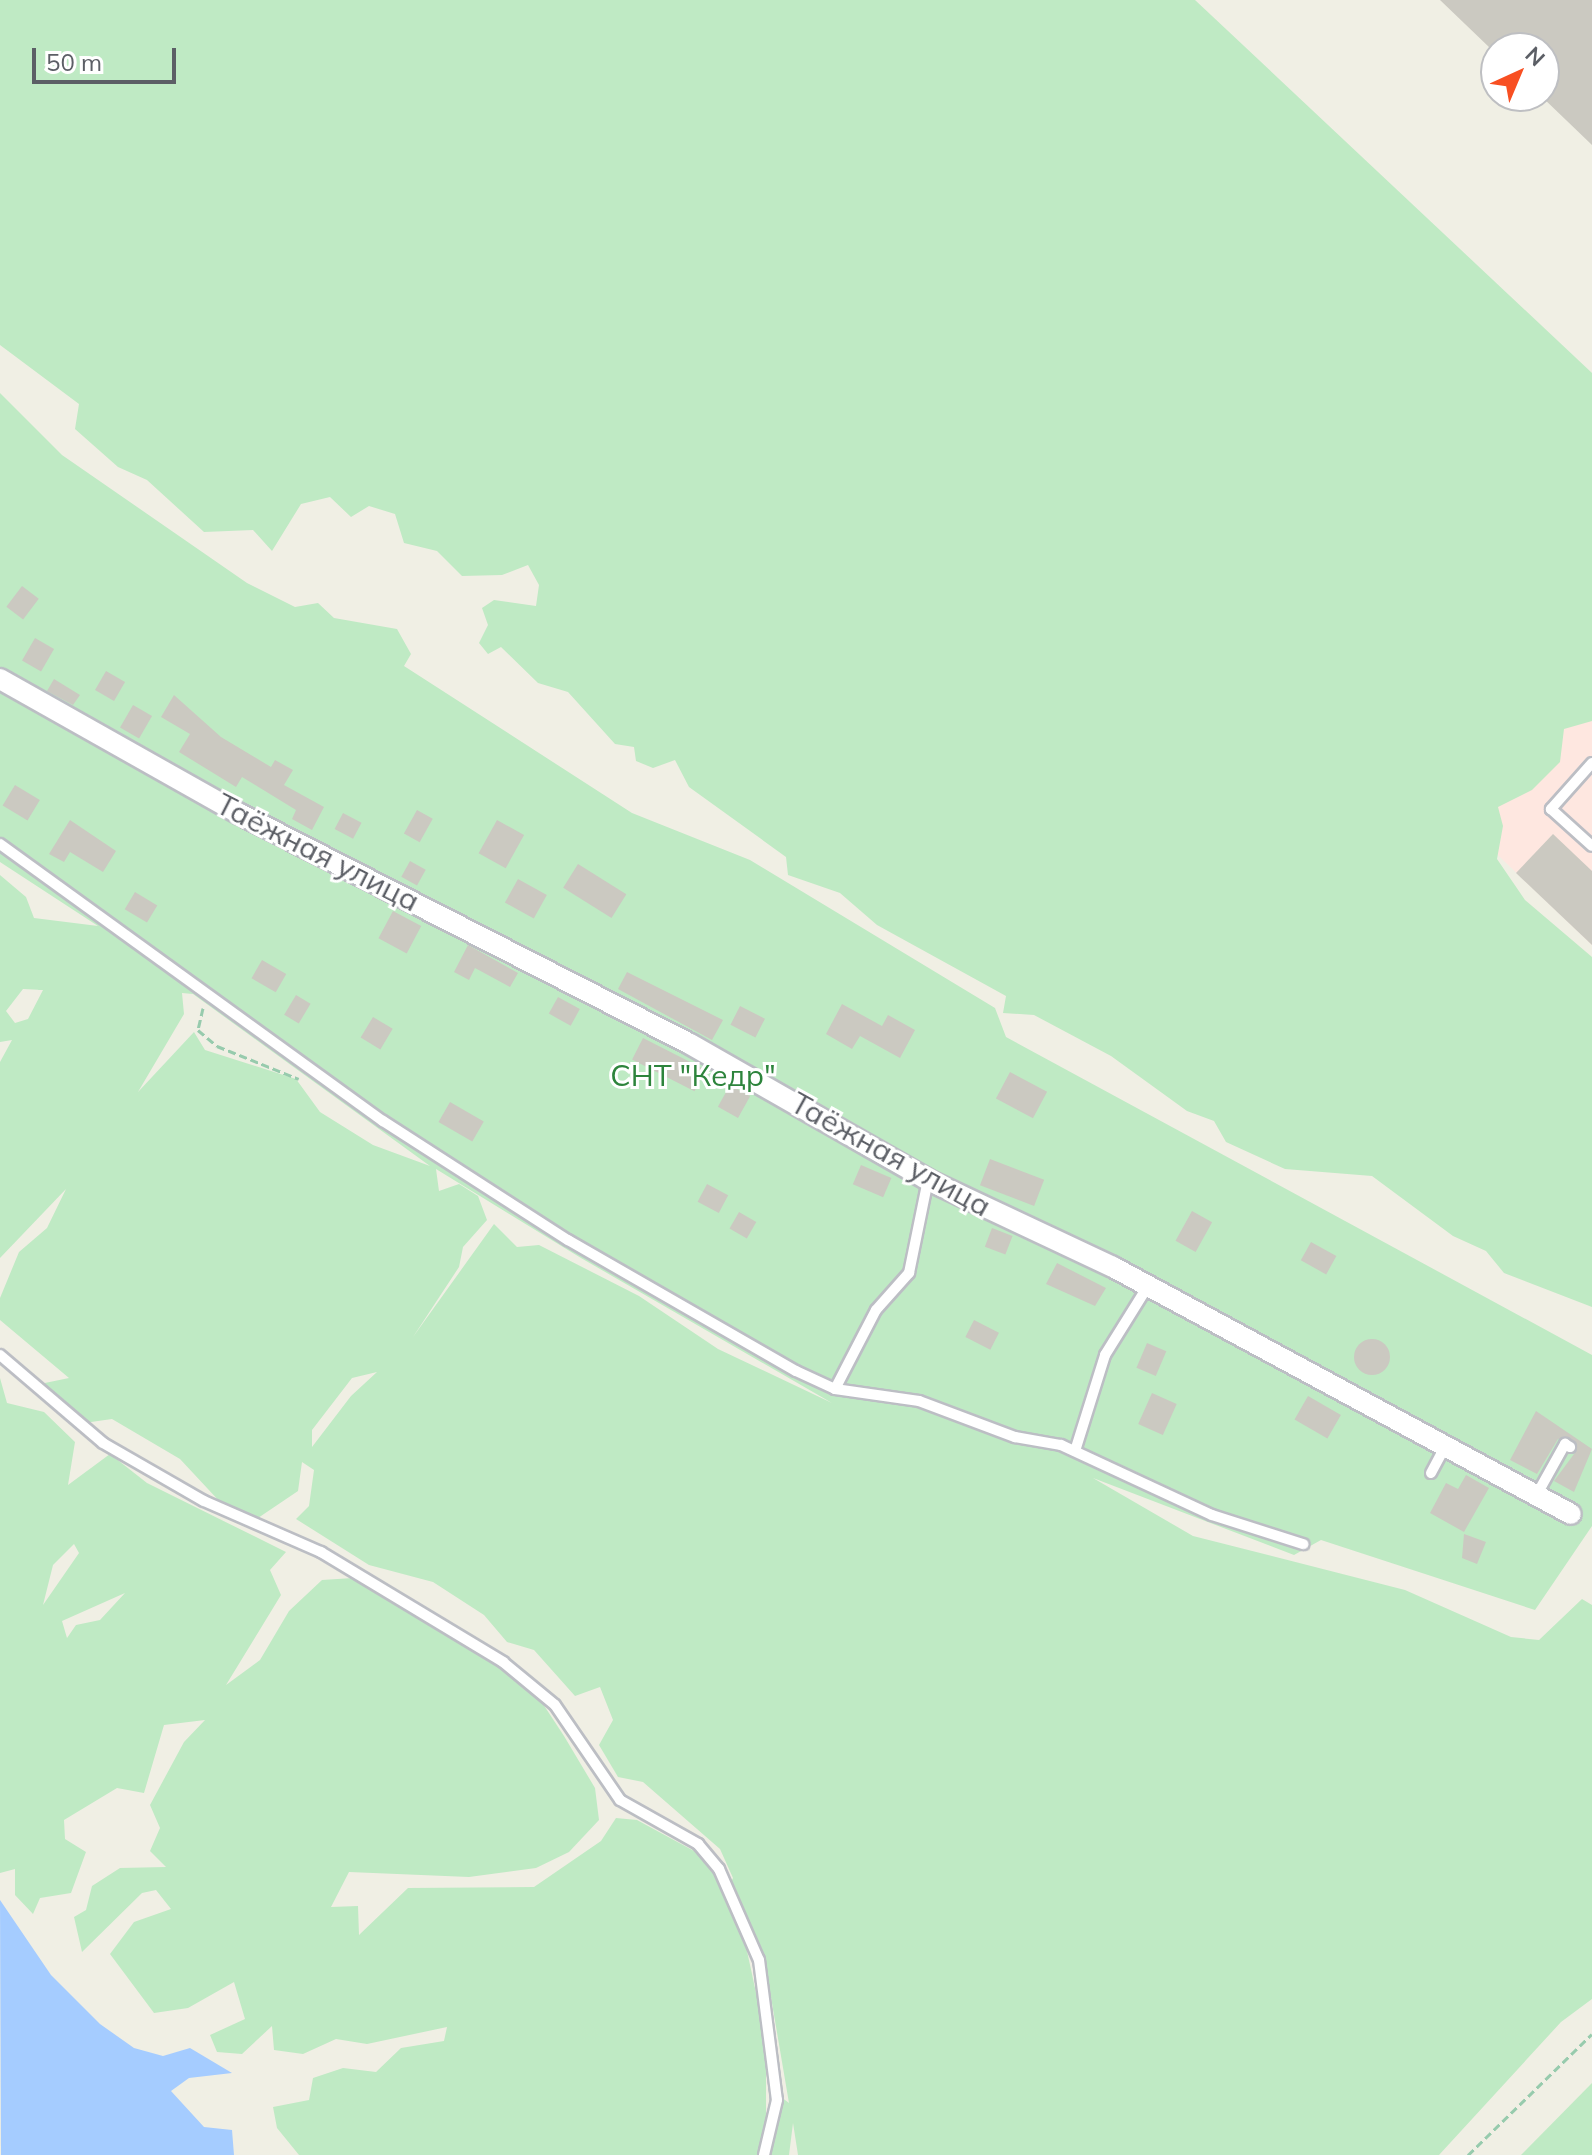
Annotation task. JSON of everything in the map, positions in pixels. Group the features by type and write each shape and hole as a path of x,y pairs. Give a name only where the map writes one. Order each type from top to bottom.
{"street":[{"name":"Таёжная улица","path":"0,679 240,814 745,1073 928,1180 1148,1286 1443,1450 1571,1514"}],"lane":[{"path":"1592,763 1551,809 1592,846"},
{"path":"0,844 218,996 244,1024 334,1087 568,1240 835,1389 919,1401 1075,1451 1212,1515 1303,1544"},
{"path":"835,1389 876,1310 909,1273 928,1180"},
{"path":"1075,1451 1105,1355 1148,1286"},
{"path":"0,1355 103,1443 204,1501 321,1552 503,1662 555,1705 620,1800 698,1844 719,1869 759,1960 777,2100 764,2155"},
{"path":"1536,1496 1565,1444 1570,1447"},
{"path":"1431,1473 1443,1450"}],"path":[{"path":"218,996 198,1016 198,1030 217,1046 334,1087"},
{"path":"1468,2155 1592,2034"}],"shaded area":[{"path":"1592,672 1592,945 1457,816"}],"green space":[{"path":"0,0 1195,0 1592,373 1592,721 1564,729 1560,762 1532,790 1498,807 1503,826 1497,859 1525,900 1592,957 1592,1307 1504,1273 1486,1251 1453,1236 1372,1176 1285,1169 1226,1142 1214,1121 1187,1111 1111,1056 1034,1015 1003,1013 1006,996 877,925 840,893 788,875 786,857 689,787 675,760 653,768 636,761 634,747 615,744 568,692 538,683 501,647 488,654 479,643 488,625 482,608 494,600 536,606 539,585 528,565 502,575 462,576 437,551 404,543 395,514 369,506 351,517 330,497 301,504 272,551 253,530 204,532 147,480 118,467 75,429 79,404 0,345"},
{"name":"СНТ \"Кедр\"","path":"0,393 62,455 247,583 295,607 318,603 334,618 397,629 411,654 404,666 632,813 750,860 995,1008 1006,1037 1592,1355 1592,1526 1535,1610 1321,1540 1294,1555 1093,1478 1193,1536 1405,1590 1511,1637 1539,1640 1582,1599 1592,1605 1592,1999 1561,2022 1439,2155 798,2155 793,2123 789,2155 299,2155 277,2128 273,2107 309,2100 313,2078 343,2068 376,2072 401,2048 444,2041 447,2027 367,2044 336,2039 303,2054 274,2050 272,2026 242,2054 217,2052 210,2035 245,2019 234,1982 188,2008 154,2013 110,1954 134,1922 171,1909 156,1890 142,1893 82,1952 74,1917 86,1910 92,1886 120,1868 166,1867 150,1851 160,1828 150,1805 184,1742 205,1720 164,1725 144,1793 117,1788 64,1820 65,1839 86,1852 71,1893 40,1898 33,1914 15,1895 15,1869 0,1873 0,1378 7,1403 44,1412 75,1442 68,1485 110,1454 147,1483 286,1552 270,1570 281,1595 226,1685 260,1660 289,1611 322,1580 353,1578 500,1663 543,1704 564,1736 595,1788 599,1820 569,1852 536,1868 469,1877 349,1872 331,1907 358,1906 359,1935 408,1888 534,1887 601,1841 616,1818 637,1820 707,1858 728,1888 733,1878 720,1849 643,1782 618,1777 599,1745 613,1720 600,1687 575,1696 534,1650 507,1642 484,1615 433,1582 369,1565 296,1519 309,1506 314,1470 302,1462 298,1491 258,1518 221,1503 180,1459 112,1419 84,1423 40,1384 69,1378 0,1320 0,1298 19,1252 47,1228 66,1189 0,1258 0,1062 12,1040 0,1042 0,875 26,897 34,918 98,926 0,862","holes":["23,989 43,990 28,1019 15,1023 6,1011","182,993 193,994 430,1166 373,1145 320,1112 296,1079 205,1050 194,1032 138,1092 184,1014","436,1169 581,1258 832,1403 718,1349 639,1296 539,1245 517,1247 494,1224 413,1337 459,1267 463,1247 487,1220 478,1196 459,1184 439,1191","377,1372 351,1396 312,1447 312,1430 352,1378","74,1544 79,1553 43,1605 53,1565","125,1593 100,1620 76,1625 67,1638 62,1621","747,1951 765,1962 789,2103 781,2097 766,2119 766,2039"]},
{"path":"1592,2083 1592,2155 1521,2155"}],"water":[{"path":"0,1900 51,1975 100,2024 134,2048 163,2056 190,2048 232,2073 189,2078 171,2091 204,2127 232,2130 234,2155 1,2155"}],"building":[{"path":"1440,0 1592,0 1592,145 1558,112 1560,32 1480,32 1480,38"},
{"path":"22,586 39,599 23,619 6,607"},
{"path":"35,638 54,649 41,672 22,661"},
{"path":"106,671 125,682 114,701 95,690"},
{"path":"54,679 80,695 73,705 47,691"},
{"path":"174,695 221,737 271,767 275,760 293,770 284,785 324,807 312,830 292,819 296,810 242,777 236,787 179,752 190,734 161,717"},
{"path":"133,705 152,716 139,739 120,728"},
{"path":"15,785 40,800 27,821 3,806"},
{"path":"417,810 433,819 420,842 404,834"},
{"path":"343,813 362,823 353,839 335,829"},
{"path":"70,820 116,851 103,872 70,852 64,862 49,854"},
{"path":"497,820 524,835 506,868 479,853"},
{"path":"1553,834 1592,871 1592,945 1516,873"},
{"path":"410,861 426,870 417,885 401,877"},
{"path":"578,864 626,894 612,918 563,888"},
{"path":"518,879 547,895 534,919 505,903"},
{"path":"135,892 157,905 147,923 125,909"},
{"path":"393,911 421,926 407,953 378,938"},
{"path":"468,945 518,973 510,987 475,968 469,980 454,972"},
{"path":"262,960 286,974 276,992 252,978"},
{"path":"627,972 723,1020 712,1040 618,989"},
{"path":"296,995 311,1004 299,1023 284,1015"},
{"path":"558,997 580,1009 571,1026 549,1014"},
{"path":"842,1004 882,1026 888,1015 915,1030 900,1058 860,1036 852,1049 826,1034"},
{"path":"740,1006 765,1019 755,1037 730,1025"},
{"path":"373,1017 393,1029 380,1049 361,1038"},
{"path":"643,1038 705,1070 694,1091 632,1059"},
{"path":"1010,1072 1047,1092 1033,1118 996,1098"},
{"path":"730,1085 750,1096 738,1118 718,1107"},
{"path":"450,1102 484,1122 472,1141 438,1122"},
{"path":"990,1159 1044,1180 1034,1206 980,1185"},
{"path":"861,1165 891,1178 883,1197 853,1184"},
{"path":"707,1184 728,1195 719,1213 698,1202"},
{"path":"1192,1211 1212,1222 1196,1252 1176,1241"},
{"path":"739,1212 756,1222 747,1238 730,1228"},
{"path":"992,1228 1013,1236 1005,1255 985,1247"},
{"path":"1311,1242 1336,1256 1326,1274 1301,1260"},
{"path":"1057,1263 1106,1288 1095,1306 1046,1284"},
{"path":"974,1320 999,1333 990,1350 965,1337"},
{"path":"1372,1339 1384,1345 1390,1357 1384,1369 1372,1375 1360,1369 1354,1357 1360,1345"},
{"path":"1147,1343 1166,1351 1156,1376 1136,1368"},
{"path":"1152,1393 1177,1404 1163,1435 1138,1424"},
{"path":"1308,1396 1341,1415 1327,1438 1294,1419"},
{"path":"1536,1411 1592,1449 1574,1492 1554,1481 1577,1450 1569,1437 1558,1439 1537,1474 1510,1460"},
{"path":"1466,1475 1489,1488 1464,1532 1430,1513 1446,1483 1458,1489"},
{"path":"1464,1534 1486,1542 1477,1564 1462,1558"}]}
